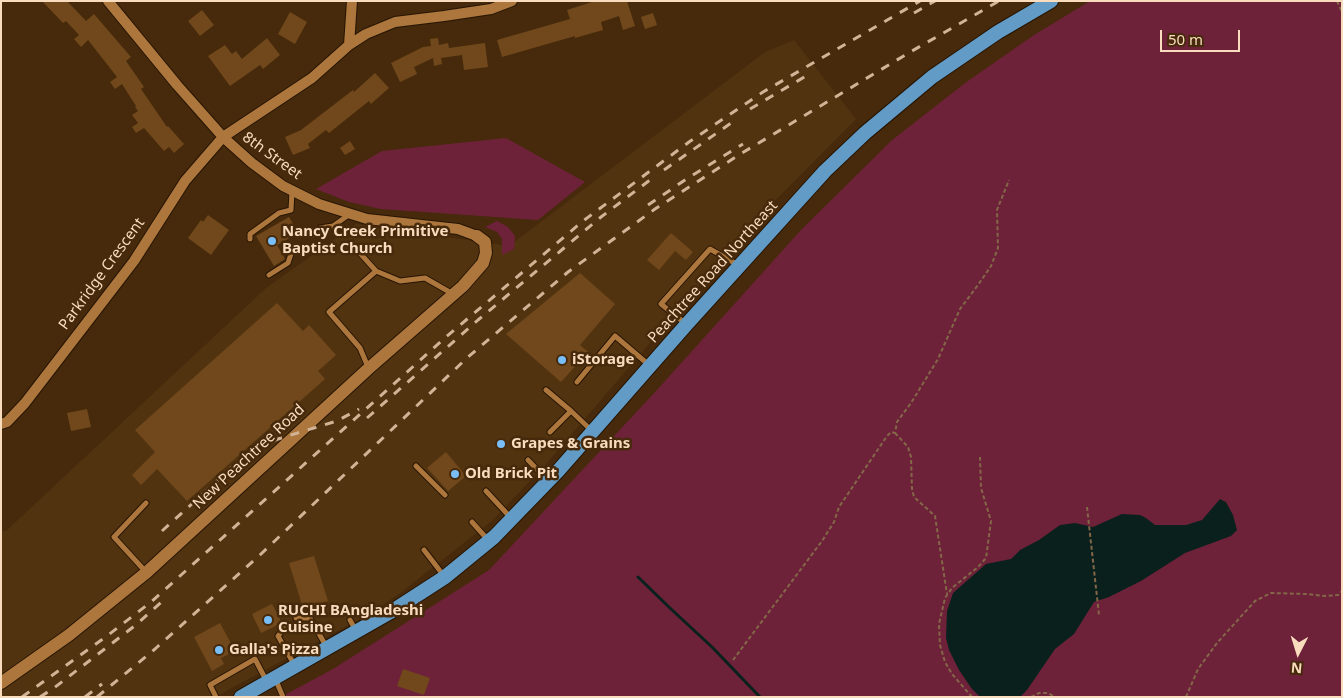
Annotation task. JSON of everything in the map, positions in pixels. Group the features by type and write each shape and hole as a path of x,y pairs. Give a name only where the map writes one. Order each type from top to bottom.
{"highway":[{"name":"Peachtree Road Northeast","path":"241,697 328,648 353,625 394,610 444,577 489,541 548,482 825,171 932,77 998,32 1051,1"}],"street":[{"name":"8th Street","path":"108,1 177,85 223,137 252,163 283,186 319,204 351,214 392,222 458,229 477,236"},
{"path":"349,45 352,1"},
{"name":"Parkridge Crescent","path":"1,424 7,422 25,403 134,261 185,181 223,137 312,78 349,45 366,34 395,22 491,8 512,1"},
{"name":"New Peachtree Road","path":"1,683 69,635 147,572 368,369 463,286 483,263 486,253 485,242 477,236"}],"lane":[{"path":"250,239 250,234 279,213 291,210 292,190"},
{"path":"320,228 334,226 351,214"},
{"path":"686,325 661,304 710,250 740,266"},
{"path":"269,275 288,263 292,251"},
{"path":"358,251 376,271 400,281 425,278 453,294"},
{"path":"368,369 360,348 329,312 376,271"},
{"path":"577,382 615,336 650,366"},
{"path":"546,390 593,431"},
{"path":"550,432 571,411"},
{"path":"528,460 548,482"},
{"path":"416,466 445,496"},
{"path":"486,491 512,519"},
{"path":"146,503 114,537 147,572"},
{"path":"472,522 489,541"},
{"path":"424,550 444,577"},
{"path":"296,618 310,618 328,648"},
{"path":"287,625 278,636 295,666"},
{"path":"216,697 210,685 255,659 283,697"}],"path":[{"path":"1336,1 1342,12"},
{"path":"895,433 897,422 912,402 938,358 960,309 991,266 998,248 997,210 1009,180"},
{"path":"733,660 822,541 834,522 839,507 887,436 891,432 895,433"},
{"path":"895,433 908,447 911,457 914,497 935,516 947,594"},
{"path":"972,697 952,674 946,662 940,644 939,624 941,610 947,594 986,558 991,520 981,488 980,458"},
{"path":"1087,507 1099,615"},
{"path":"1186,697 1198,669 1212,649 1255,601 1271,593 1324,596 1338,594 1342,591"},
{"path":"1031,697 1038,693 1047,693 1056,697"}],"shaded area":[{"path":"1090,1 1342,1 1342,697 281,697 333,669 489,570 656,391 801,230 891,141 965,83 1034,35"},
{"path":"794,40 856,119 753,223 546,464 493,520 399,594 369,614 215,697 1,697 1,531 6,531 266,288 356,224 509,246 765,52"},
{"path":"506,138 585,182 538,220 381,209 349,202 316,189 382,151"},
{"path":"497,221 508,227 515,236 514,249 502,255 502,239 497,232 485,227"}],"water":[{"path":"1220,499 1226,502 1233,515 1237,530 1231,536 1185,553 1141,581 1109,597 1094,602 1074,634 1055,649 1027,690 1020,697 980,697 972,689 959,670 949,650 946,638 947,611 953,593 986,564 1011,559 1020,550 1039,540 1060,525 1075,523 1093,527 1122,514 1140,515 1155,525 1186,525 1202,520"}],"building":[{"path":"42,1 67,1 86,21 94,14 131,57 126,61 144,87 141,89 167,127 184,144 174,153 169,147 164,151 144,128 136,133 132,127 138,123 132,115 138,111 122,84 115,89 110,82 117,77 88,40 81,47 74,39 79,35 66,21 63,23"},
{"path":"595,1 627,1 635,26 623,30 619,16 601,22 603,30 502,57 497,40 570,19 567,10"},
{"path":"202,10 214,25 200,36 188,21"},
{"path":"290,12 307,22 295,44 278,34"},
{"path":"653,13 657,25 645,29 641,17"},
{"path":"267,38 280,55 263,69 260,65 230,86 208,56 225,45 232,54 236,51 242,59"},
{"path":"438,38 439,45 448,43 449,48 485,43 488,67 464,70 462,55 441,58 442,64 434,66 433,58 414,67 417,74 400,82 391,63 423,47 431,46 430,39"},
{"path":"375,73 389,88 371,104 369,101 329,133 326,130 308,144 310,148 293,155 285,137 301,130 353,90 354,92"},
{"path":"350,141 355,149 345,155 340,148"},
{"path":"208,215 229,230 211,255 188,238 201,220 203,222"},
{"name":"Nancy Creek Primitive Baptist Church","path":"289,217 299,233 277,245 285,259 274,266 256,236"},
{"path":"671,233 693,252 686,260 675,251 659,270 647,260"},
{"path":"580,273 615,304 580,345 588,352 561,382 506,334"},
{"path":"277,303 303,331 309,325 336,355 318,371 325,379 187,501 157,469 141,485 132,475 155,452 135,430"},
{"path":"87,409 91,427 71,431 67,413"},
{"path":"446,452 466,476 448,491 427,468"},
{"path":"314,556 328,601 303,608 289,563"},
{"path":"272,604 282,623 261,633 252,614"},
{"path":"220,623 235,651 221,658 224,664 212,671 194,637"},
{"path":"403,669 430,678 424,695 397,686"}],"waterway":[{"path":"638,577 712,647 760,697"}],"railway":[{"path":"22,697 151,602 446,337 583,221 689,142 763,92 920,1"},
{"path":"914,13 935,1"},
{"path":"97,697 155,649 261,554 468,357 568,272 655,209 742,153 999,1"},
{"path":"750,109 806,76"},
{"path":"664,170 734,121"},
{"path":"648,205 743,144"},
{"path":"367,418 478,320 601,217 650,180"},
{"path":"162,531 238,462 254,451 278,439 337,421 359,409"},
{"path":"40,697 137,624 166,598"},
{"path":"85,697 102,684"}],"place":[{"name":"Nancy Creek Primitive Baptist Church","path":"272,241"},
{"name":"iStorage","path":"562,360"},
{"name":"Grapes & Grains","path":"501,444"},
{"name":"Old Brick Pit","path":"455,474"},
{"name":"RUCHI BAngladeshi Cuisine","path":"268,620"},
{"name":"Galla's Pizza","path":"219,650"}]}
